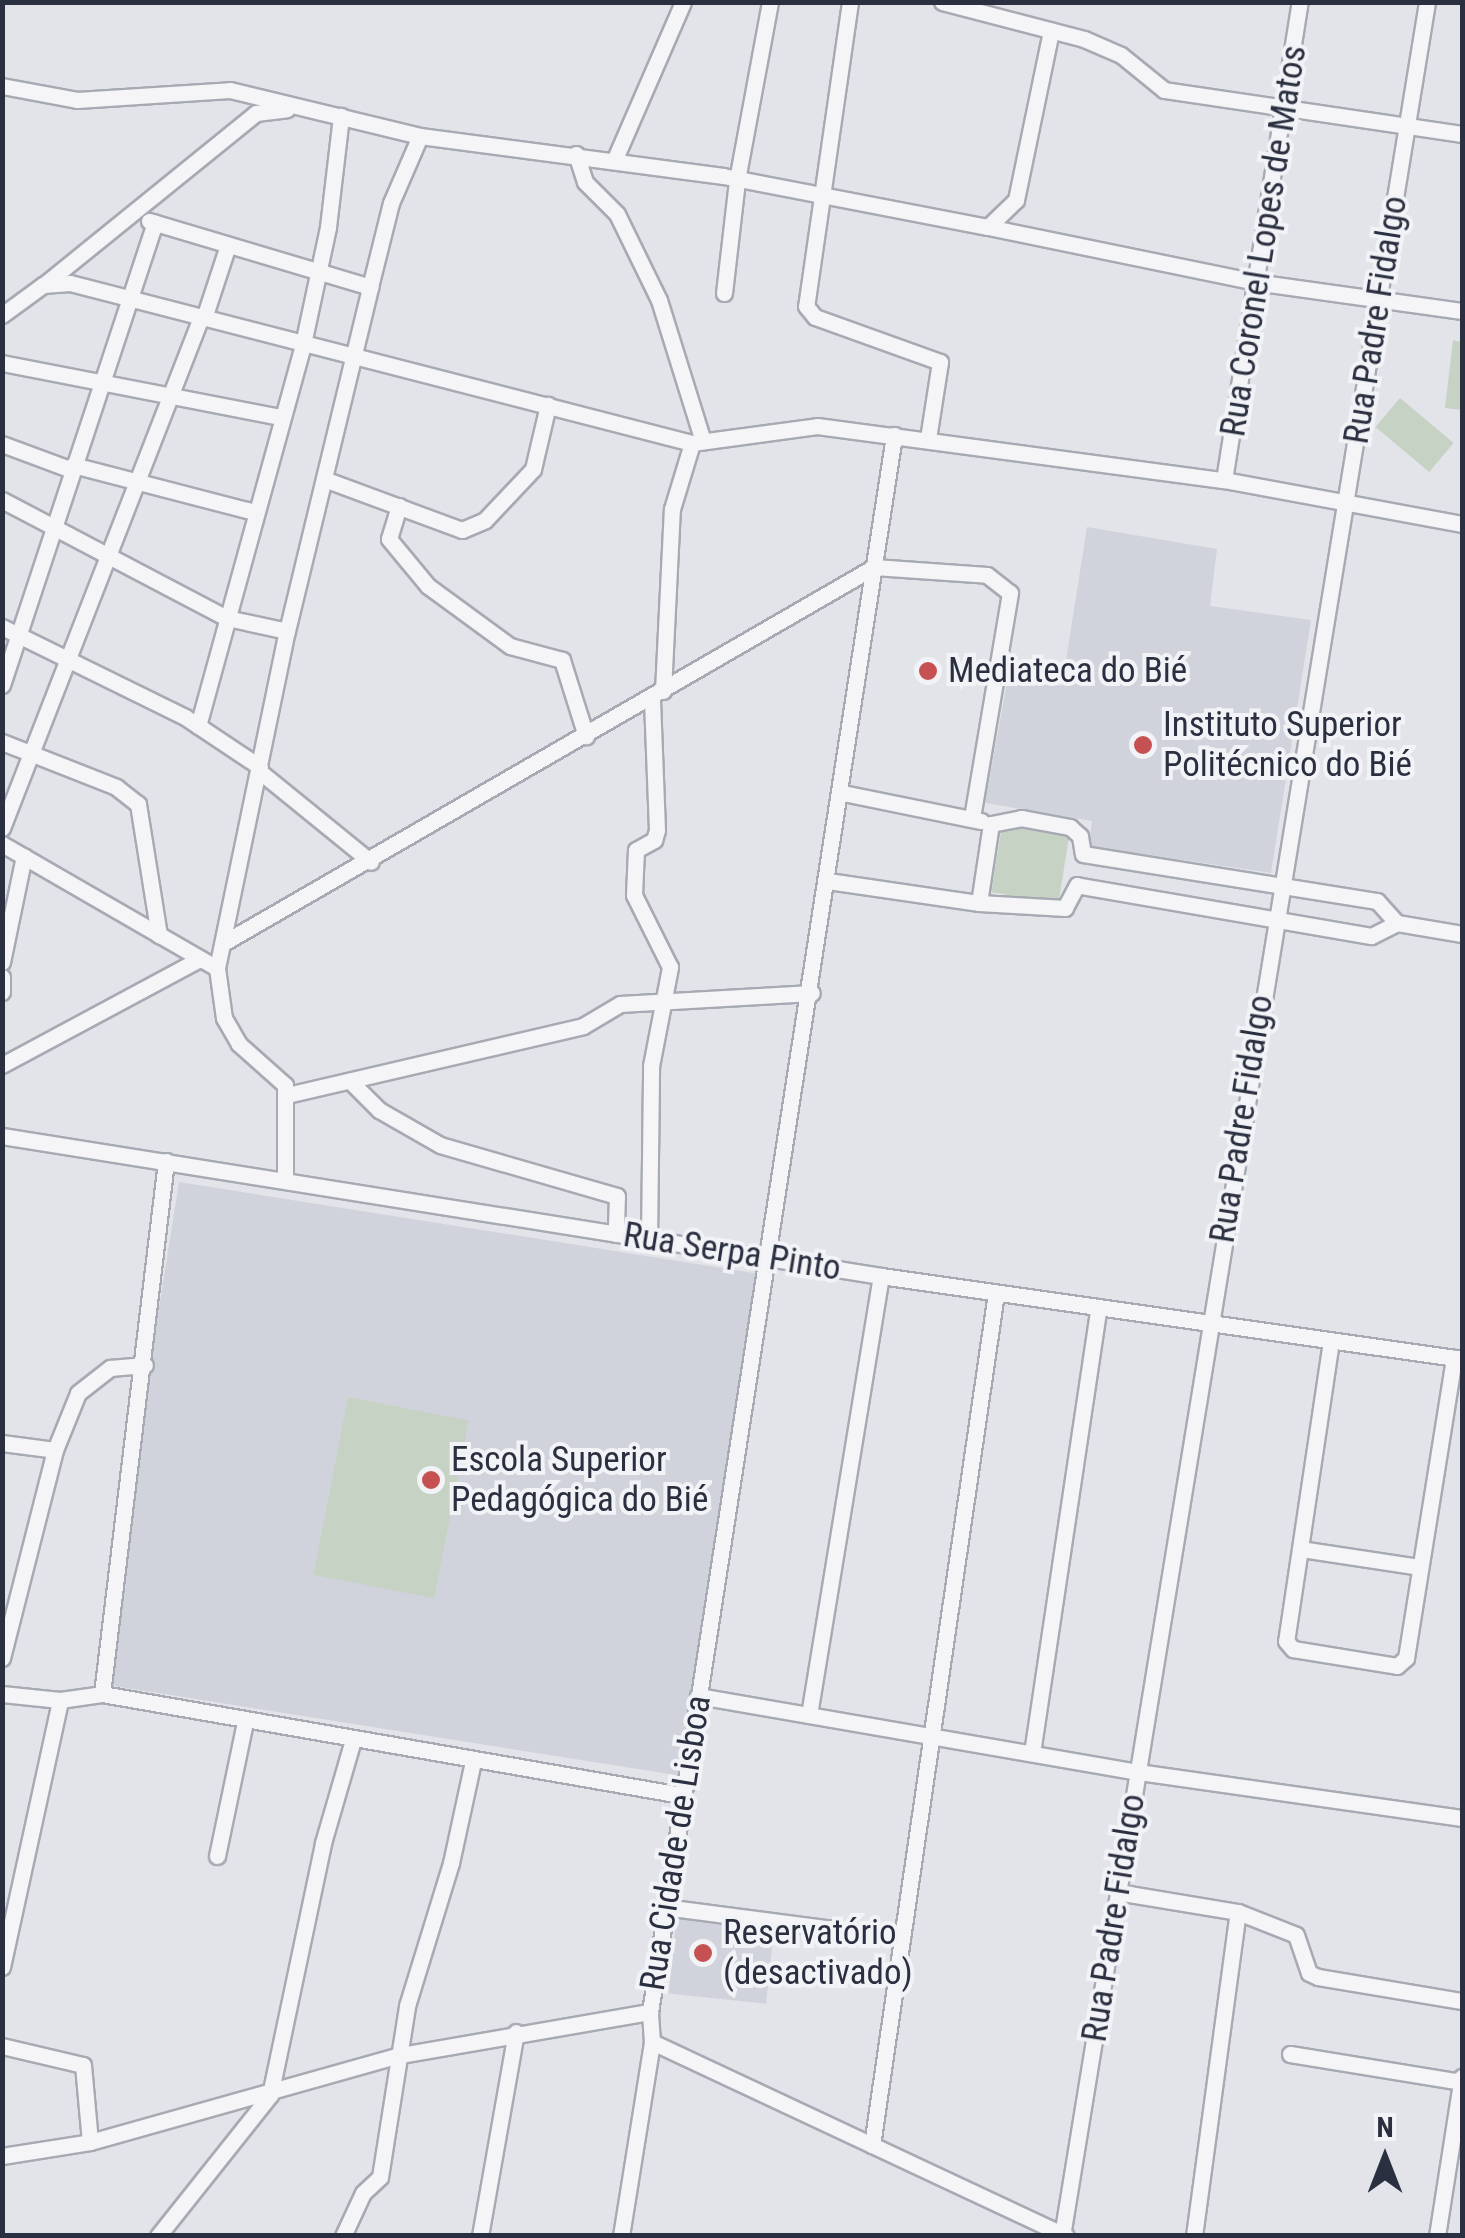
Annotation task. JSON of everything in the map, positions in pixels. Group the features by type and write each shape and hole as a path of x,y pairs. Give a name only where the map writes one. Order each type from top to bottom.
{"street":[{"path":"614,161 683,2"},
{"path":"724,293 737,180 770,2"},
{"path":"850,2 808,312 940,362 928,439"},
{"path":"942,2 1051,31 1121,55 1164,90 1407,130 1462,134"},
{"name":"Rua Coronel Lopes de Matos","path":"1224,480 1286,110 1300,2"},
{"name":"Rua Padre Fidalgo","path":"1064,2235 1280,883 1427,2"},
{"path":"988,227 1016,200 1051,31"},
{"path":"2,86 77,100 212,88 420,136 576,154 737,180 1255,282 1462,311"},
{"path":"2,315 134,215 256,113 300,106"},
{"path":"198,726 320,272 342,116"},
{"path":"285,1179 285,1084 239,1044 224,1018 217,968 287,632 370,287 391,204 420,136"},
{"path":"576,154 584,182 617,214 659,300 697,442 672,509 658,694 658,830 635,852 634,895 668,958 668,1000 651,1066 649,1240"},
{"path":"134,215 370,287"},
{"path":"2,685 155,223"},
{"path":"2,828 74,658 228,244"},
{"path":"43,285 70,282 697,442 817,426 1224,480 1345,506 1462,524"},
{"path":"2,363 281,416"},
{"path":"324,479 459,530 485,520 533,469 548,406"},
{"name":"Rua Cidade de Lisboa","path":"2,2156 90,2142 400,2054 650,2012 681,1796 843,793 894,435"},
{"path":"2,444 73,467 255,512"},
{"path":"2,500 226,618 287,632"},
{"path":"398,506 390,540 428,586 510,646 562,660 586,736"},
{"path":"225,942 370,862 874,567 988,575 1010,593 972,818"},
{"path":"2,627 74,658 198,726 260,769 370,862"},
{"path":"2,742 116,787 138,804 159,934"},
{"path":"828,881 979,902 1065,908 1077,885 1084,854 1070,827 1021,818 990,824 843,793"},
{"path":"979,902 990,824"},
{"path":"2,844 217,968"},
{"path":"1084,854 1377,901 1397,924"},
{"path":"2,962 24,856"},
{"path":"1077,885 1371,936 1397,924 1462,934"},
{"path":"2,1065 200,959"},
{"path":"2,978 2,992"},
{"path":"286,1095 353,1084 431,1059 583,1026 620,1004 812,993"},
{"path":"353,1084 378,1110 440,1145 616,1196 616,1234"},
{"name":"Rua Serpa Pinto","path":"2,1136 881,1276 1458,1358"},
{"path":"102,1694 145,1364 166,1161"},
{"path":"809,1715 881,1276"},
{"path":"872,2145 996,1293"},
{"path":"1032,1753 1099,1307"},
{"path":"1331,1342 1288,1646 1397,1666 1406,1658 1458,1358"},
{"path":"2,1658 55,1450 78,1394 91,1379 110,1368 145,1364"},
{"path":"2,1443 55,1450"},
{"path":"1301,1549 1420,1568"},
{"path":"2,1694 60,1700 102,1694 681,1796"},
{"path":"698,1696 1138,1772 1462,1818"},
{"path":"2,1967 60,1700"},
{"path":"216,1856 245,1722"},
{"path":"158,2236 270,2094 323,1843 353,1740"},
{"path":"343,2236 364,2194 380,2177 407,2006 452,1863 472,1761"},
{"path":"1117,1892 1238,1912 1296,1934 1310,1973 1318,1977 1462,2001"},
{"path":"664,1907 902,1938"},
{"path":"1194,2236 1238,1912"},
{"path":"621,2236 652,2042 650,2012"},
{"path":"480,2236 516,2032"},
{"path":"652,2042 1064,2235"},
{"path":"2,2046 82,2065 88,2075 90,2142"},
{"path":"1290,2054 1462,2079 1437,2236"}],"shaded area":[{"name":"Instituto Superior Politécnico do Bié","path":"1087,527 1217,549 1210,606 1311,620 1271,873 1089,846 1092,821 985,803 1008,677 1062,686"},
{"name":"Escola Superior Pedagógica do Bié","path":"179,1182 757,1274 677,1775 100,1684"},
{"path":"677,1914 774,1924 766,2004 669,1994"}],"green space":[{"path":"1453,340 1462,342 1462,410 1445,408"},
{"path":"1400,398 1454,443 1429,472 1376,427"},
{"path":"1002,825 1069,836 1059,903 991,892"},
{"path":"348,1397 469,1420 434,1598 313,1575"}],"place":[{"name":"Mediateca do Bié","path":"928,671"},
{"name":"Instituto Superior Politécnico do Bié","path":"1143,745"},
{"name":"Escola Superior Pedagógica do Bié","path":"431,1480"},
{"name":"Reservatório (desactivado)","path":"703,1953"}]}
